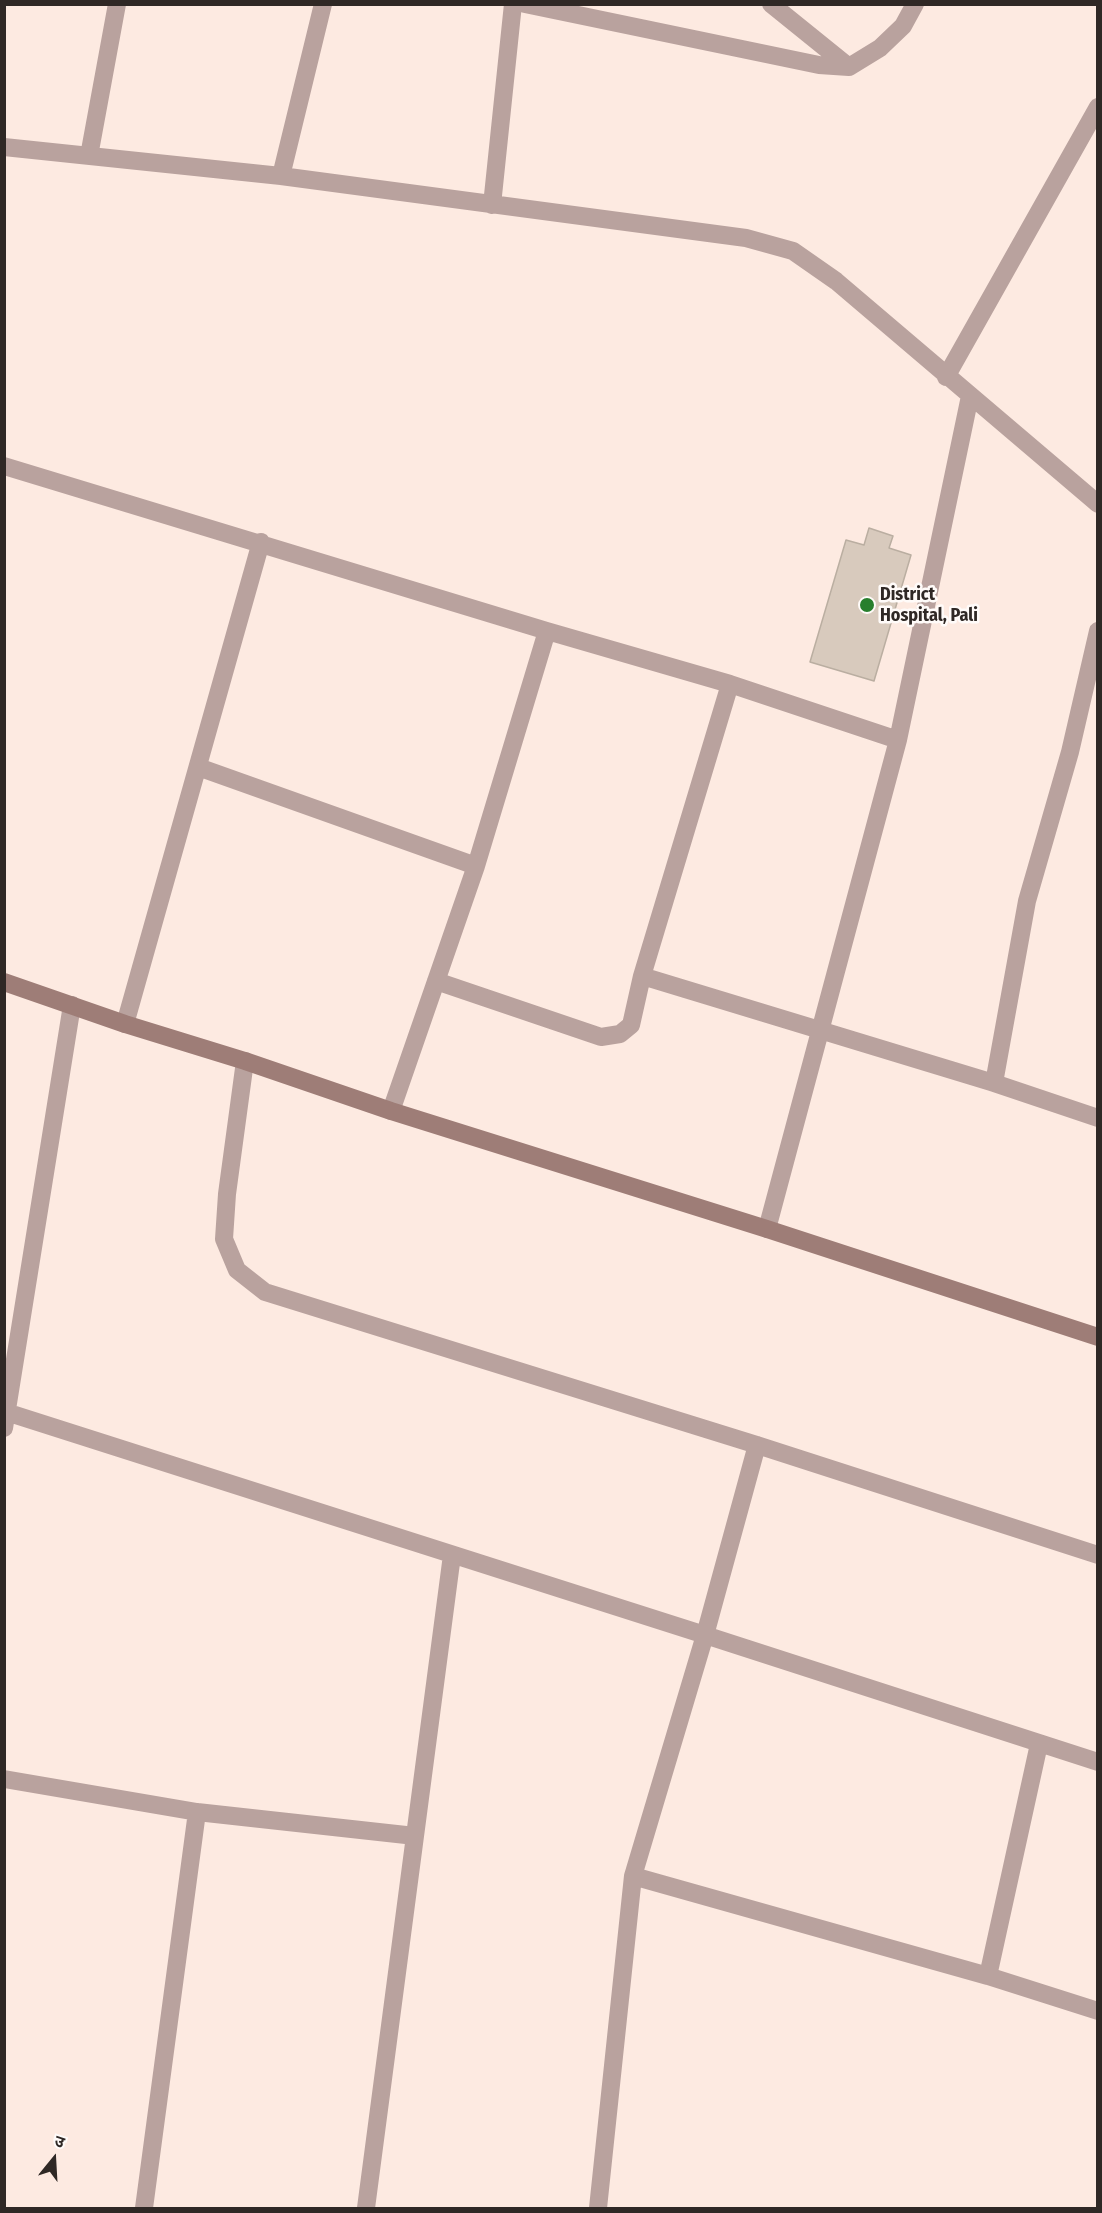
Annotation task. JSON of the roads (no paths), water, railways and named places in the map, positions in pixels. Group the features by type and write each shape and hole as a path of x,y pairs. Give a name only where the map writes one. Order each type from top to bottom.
{"street":[{"path":"89,156 117,4"},
{"path":"281,176 323,4"},
{"path":"492,205 513,4"},
{"path":"525,4 819,65 849,67 880,48 903,26 915,4"},
{"path":"771,4 849,67"},
{"path":"946,377 1098,107"},
{"path":"4,147 281,176 746,238 793,251 836,281 946,377 1098,504"},
{"path":"767,1229 898,740 970,396"},
{"path":"4,466 547,631 730,684 898,740"},
{"path":"125,1024 261,543"},
{"path":"390,1111 476,866 547,631"},
{"path":"994,1083 1027,901 1070,752 1098,631"},
{"path":"436,981 601,1037 620,1034 631,1025 642,976 730,684"},
{"path":"198,767 476,866"},
{"path":"642,976 994,1083 1098,1119"},
{"path":"4,982 390,1111 1098,1336"},
{"path":"72,1005 5,1420 452,1555 1098,1762"},
{"path":"245,1061 227,1194 224,1239 237,1270 265,1292 757,1445 1098,1555"},
{"path":"598,2208 633,1876 705,1635 757,1445"},
{"path":"366,2208 452,1555"},
{"path":"988,1976 1040,1744"},
{"path":"4,1779 197,1812 415,1836"},
{"path":"144,2208 197,1812"},
{"path":"633,1876 988,1976 1098,2011"}],"place":[{"name":"District Hospital, Pali","path":"867,605"}]}
